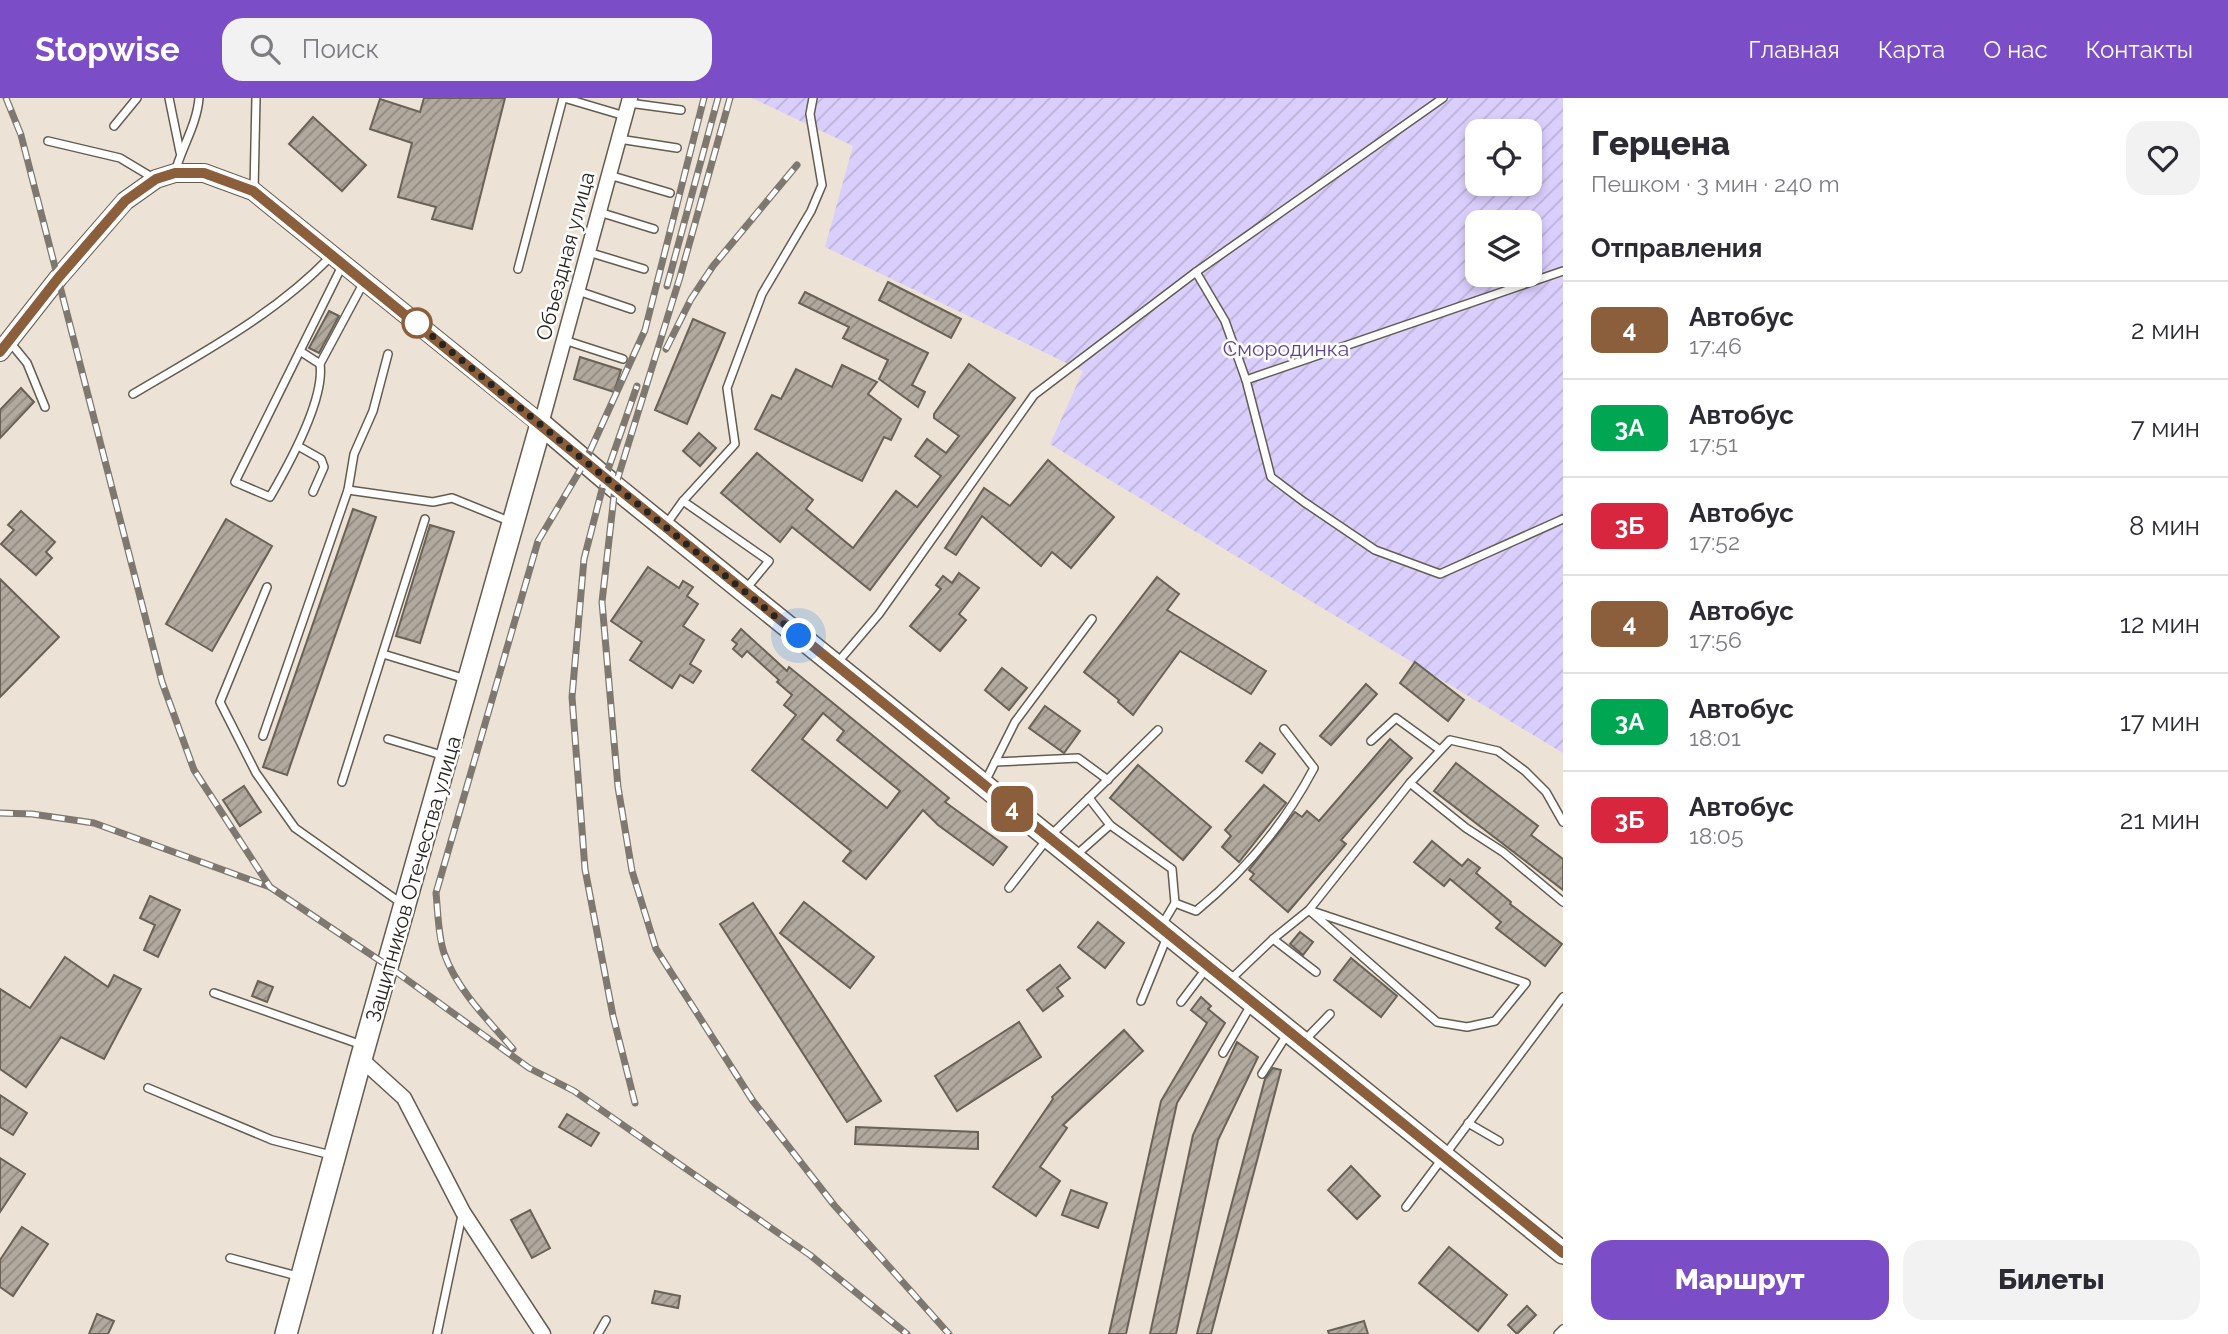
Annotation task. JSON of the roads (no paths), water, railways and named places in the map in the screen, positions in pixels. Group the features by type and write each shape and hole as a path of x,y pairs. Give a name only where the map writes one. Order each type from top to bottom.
{"main road":[{"path":"541,424 664,527 1563,1253"},
{"name":"Защитников Отечества улица","path":"286,1334 541,424"}],"street":[{"name":"Объездная улица","path":"541,424 628,106"},
{"path":"4,346 125,201 156,179 175,173 204,173 253,191 541,424"},
{"path":"364,1053 404,1098 463,1212 543,1334"}],"lane":[{"path":"114,126 137,98"},
{"path":"169,98 180,154"},
{"path":"175,173 180,154 198,115 199,98"},
{"path":"253,191 256,98"},
{"path":"518,269 564,98 681,110"},
{"path":"664,527 683,501 735,444 727,388 762,294 811,211 822,184 810,114 813,98"},
{"path":"836,666 879,614 1034,395 1196,272 1443,98"},
{"path":"619,139 677,148"},
{"path":"48,141 120,158 156,179"},
{"path":"609,175 670,193"},
{"path":"599,212 654,229"},
{"path":"588,252 644,269"},
{"path":"338,259 300,351 235,482 270,498 298,446 322,378 320,363 365,281"},
{"path":"132,394 237,332 338,259"},
{"path":"1245,380 1563,271"},
{"path":"1196,272 1225,321 1245,380 1271,477 1375,550 1440,573 1563,519"},
{"path":"578,291 631,309"},
{"path":"564,340 623,359"},
{"path":"4,346 27,363 46,407"},
{"path":"300,351 320,363"},
{"path":"263,736 348,490 354,454 373,411 388,354"},
{"path":"298,446 321,459 324,467 313,492"},
{"path":"348,490 433,502 452,498 513,522"},
{"path":"683,501 769,561 744,591"},
{"path":"342,782 425,519"},
{"path":"267,587 220,702 256,773 295,828 405,905"},
{"path":"983,785 1015,722 1091,619"},
{"path":"383,654 468,680"},
{"path":"1371,741 1396,718 1440,750"},
{"path":"1175,903 1196,911 1228,885 1296,803 1314,768 1284,729"},
{"path":"1009,888 1048,838 1158,730"},
{"path":"388,739 447,757"},
{"path":"1227,983 1273,939 1309,910 1410,783 1450,740 1499,751 1546,792 1563,822"},
{"path":"995,762 1078,758 1108,780"},
{"path":"1410,783 1466,828 1503,852 1563,902"},
{"path":"1089,799 1110,825 1172,869 1175,903 1141,1002"},
{"path":"1073,858 1110,825"},
{"path":"1309,910 1526,983 1495,1021 1467,1027 1437,1022 1309,910"},
{"path":"1273,939 1315,972"},
{"path":"1181,1002 1208,967"},
{"path":"214,993 364,1053"},
{"path":"1406,1207 1563,997"},
{"path":"1223,1053 1252,1003"},
{"path":"1262,1074 1295,1038 1330,1014"},
{"path":"148,1088 272,1140 335,1156"},
{"path":"1468,1123 1499,1141"},
{"path":"437,1334 463,1212"},
{"path":"230,1258 302,1277"},
{"path":"598,1334 607,1320"},
{"path":"1558,1334 1563,1329"}],"railway":[{"path":"6,98 21,135 162,682 194,770 270,887 388,966 529,1068 574,1091 810,1255 907,1334"},
{"path":"513,1049 474,1004 450,967 440,939 436,893 538,541 585,462 645,330 704,98"},
{"path":"667,286 718,98"},
{"path":"730,98 680,277 615,487 602,602 618,787 632,871 656,949 753,1101 834,1205 949,1334"},
{"path":"666,349 691,299 713,266 797,165"},
{"path":"635,1103 613,1016 585,869 572,697 584,559 605,478 637,386"},
{"path":"0,813 32,814 94,823 270,887"}],"park label":[{"name":"Смородинка","path":"1286,348"}]}
